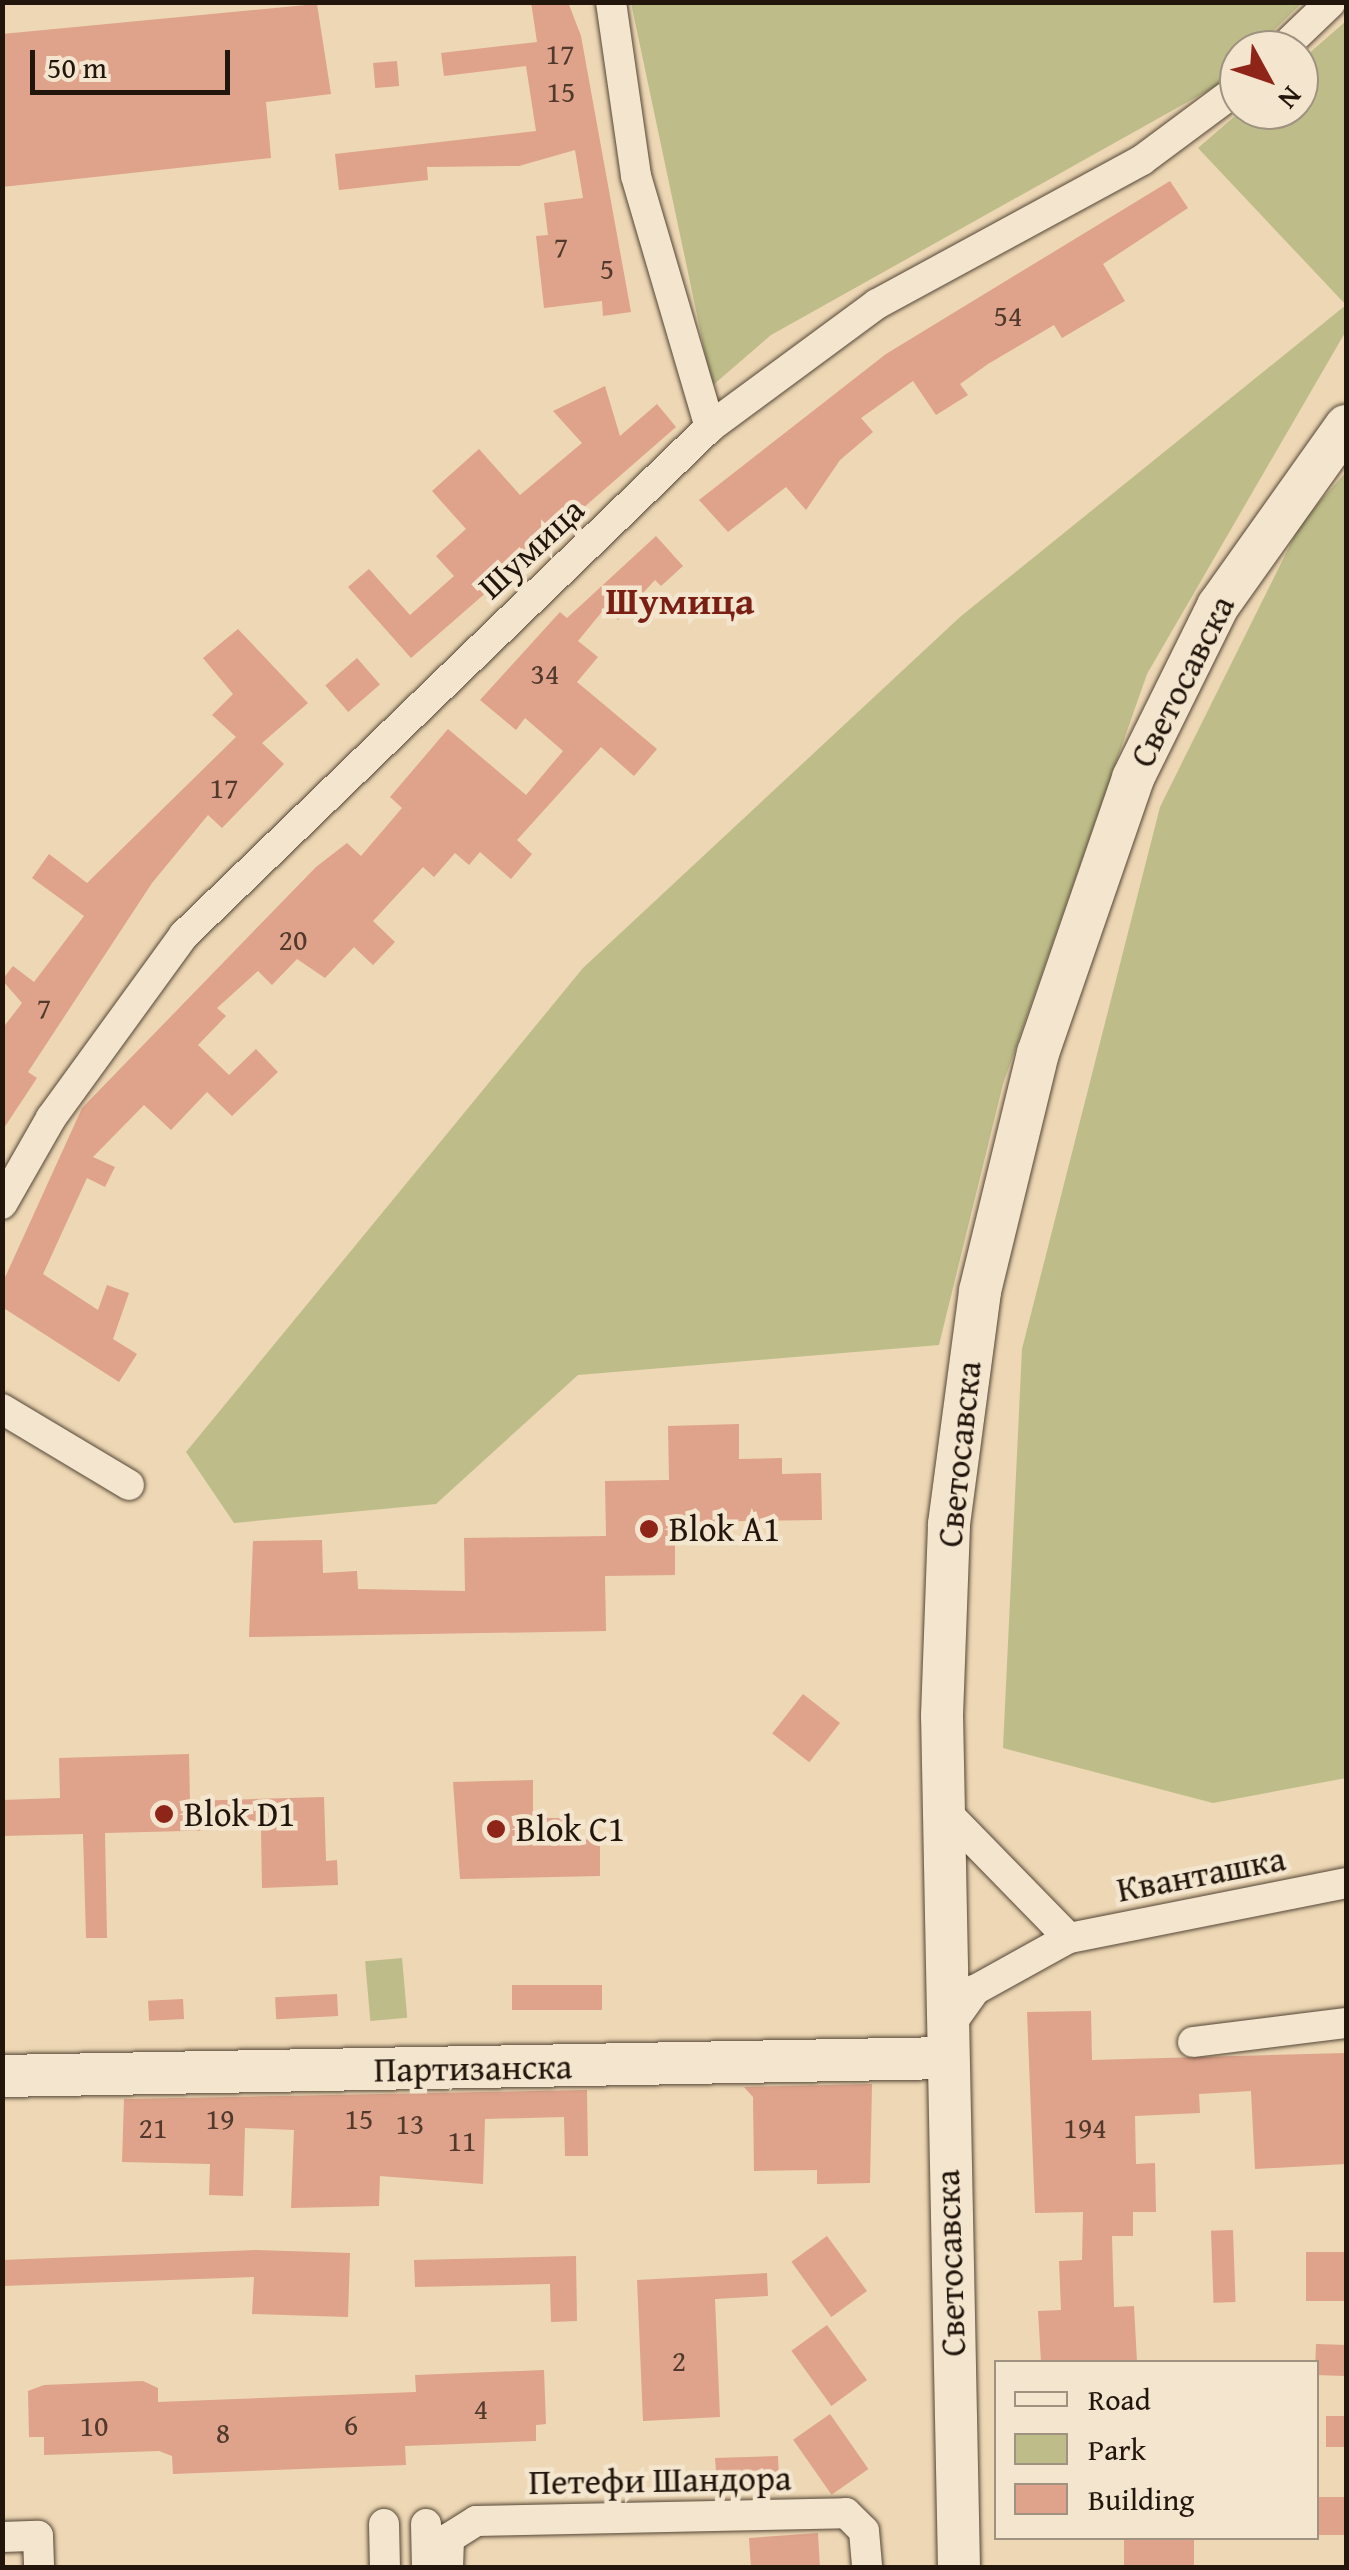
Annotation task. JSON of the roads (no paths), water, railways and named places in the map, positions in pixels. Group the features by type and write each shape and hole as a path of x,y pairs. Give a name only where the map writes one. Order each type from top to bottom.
{"main road":[{"name":"Светосавска","path":"958,2568 941,1807 960,1414 995,1215 1038,1053 1133,778 1177,682 1250,554 1346,426"},
{"name":"Партизанска","path":"2,2076 944,2046"}],"street":[{"path":"610,2 636,176 710,427"},
{"path":"1302,30 1331,2"},
{"name":"Шумица","path":"2,1204 51,1118 184,935 710,427 877,304 1142,160 1219,103"},
{"path":"2,1408 128,1485"},
{"path":"941,1807 1070,1938"},
{"name":"Кванташка","path":"944,2046 975,1990 1070,1938 1346,1883"},
{"path":"1192,2042 1346,2023"},
{"name":"Петефи Шандора","path":"448,2568 449,2538 476,2521 846,2513 864,2531 867,2568"},
{"path":"384,2524 385,2568"},
{"path":"426,2524 427,2568"},
{"path":"2,2537 38,2536 39,2568"}],"place":[{"name":"Blok A1","path":"649,1529"},
{"name":"Blok D1","path":"164,1814"},
{"name":"Blok C1","path":"496,1829"}],"district":[{"name":"Шумица","path":"680,601"}]}
